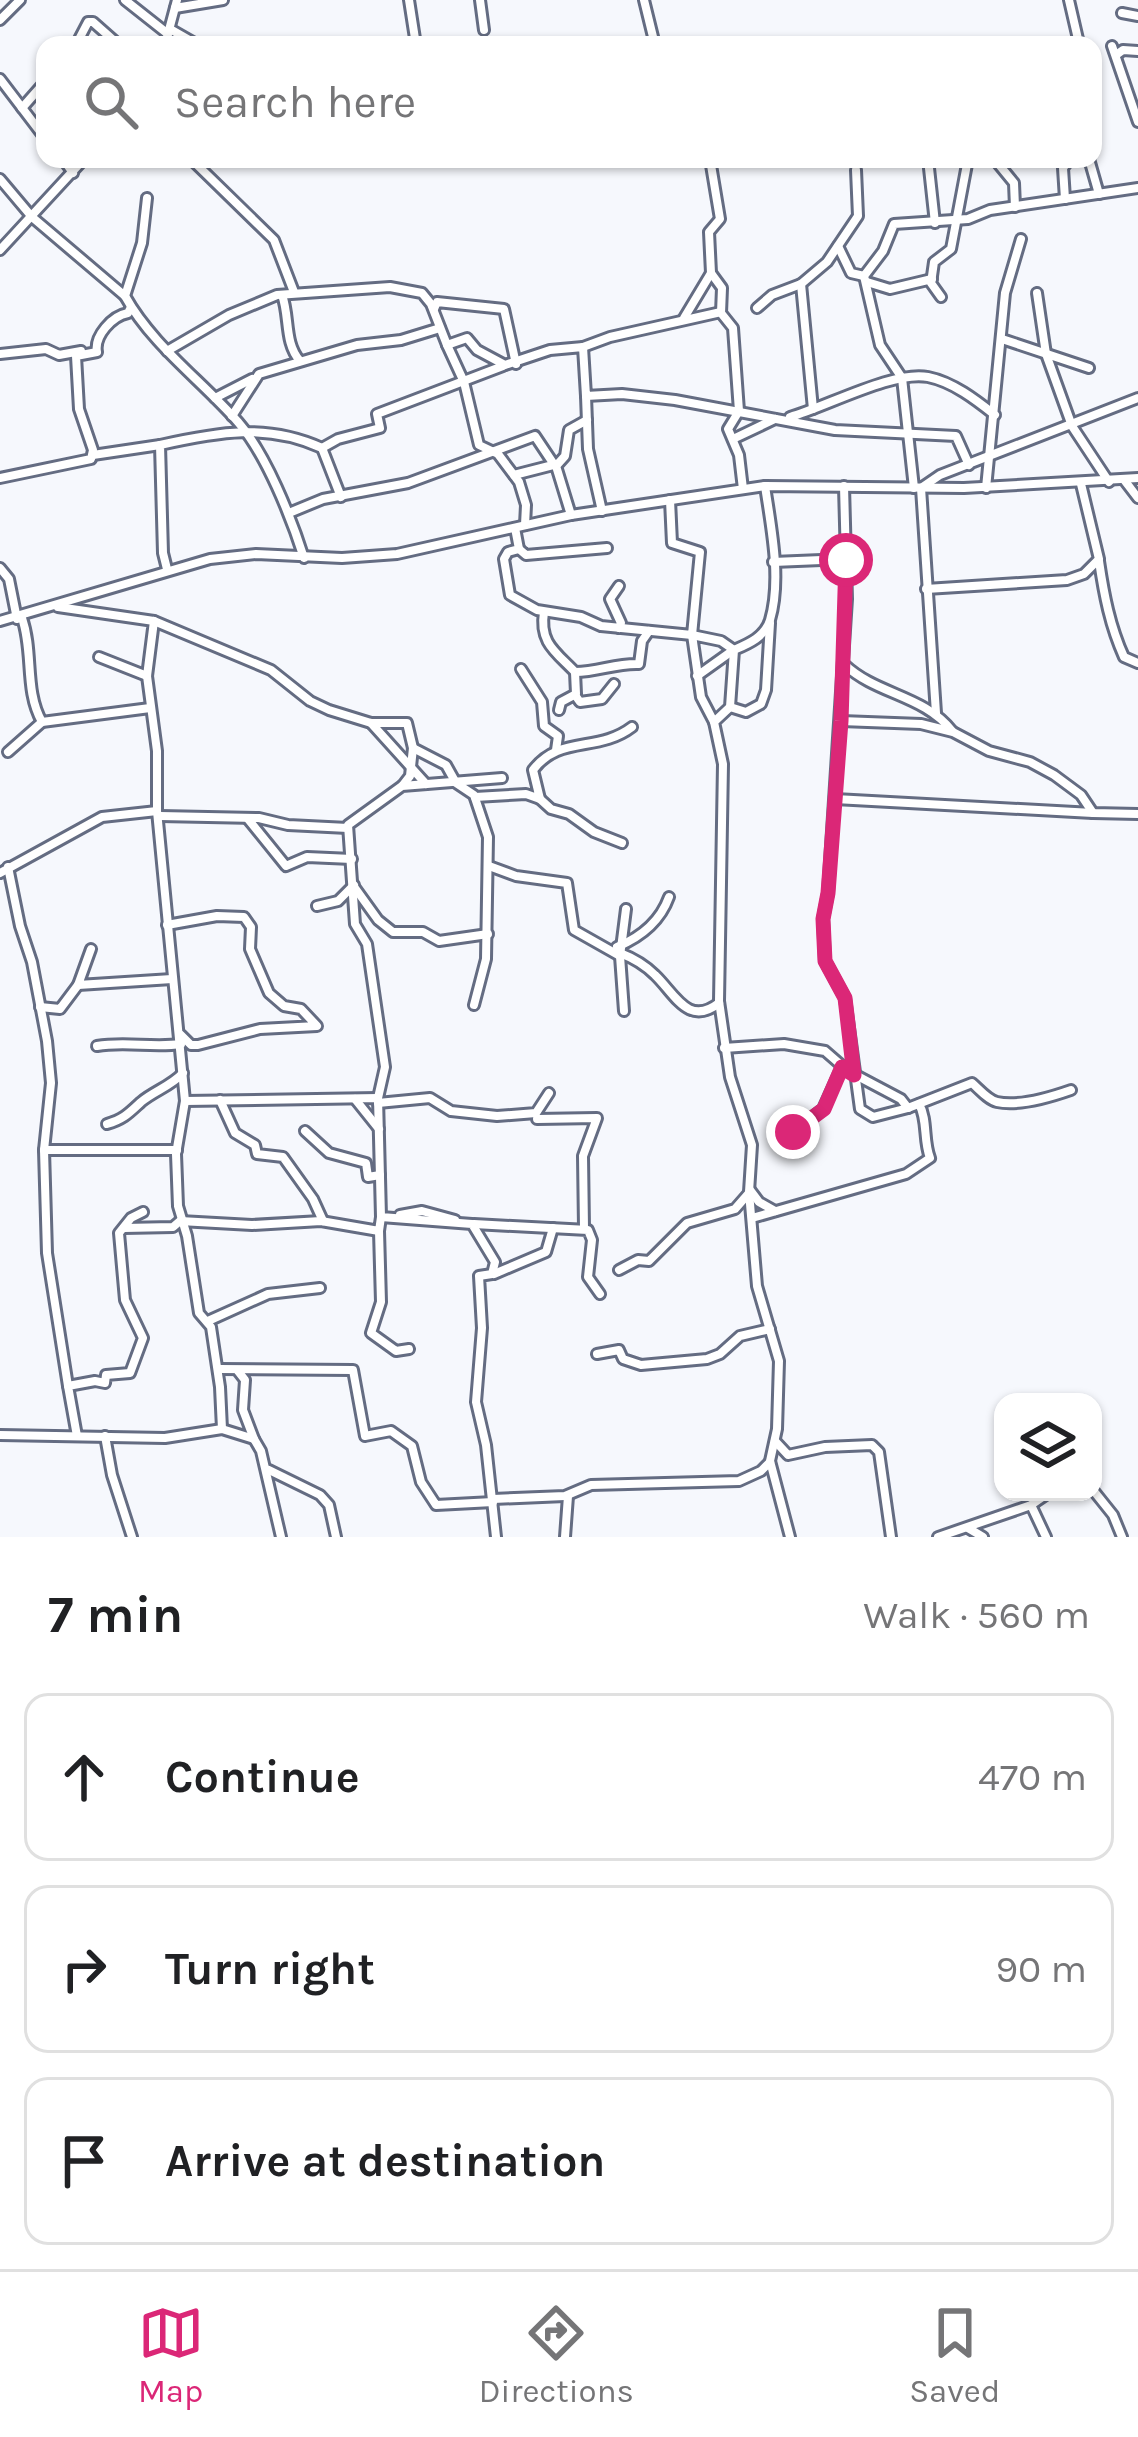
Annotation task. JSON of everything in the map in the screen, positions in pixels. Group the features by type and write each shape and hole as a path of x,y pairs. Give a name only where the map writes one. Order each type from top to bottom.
{"street":[{"path":"0,20 20,0"},
{"path":"125,0 178,36"},
{"path":"168,36 176,4 223,0"},
{"path":"409,0 415,36"},
{"path":"479,0 484,30"},
{"path":"644,0 653,36"},
{"path":"1069,0 1077,36"},
{"path":"1122,13 1138,16"},
{"path":"81,36 88,22 106,36"},
{"path":"1138,51 1114,51 1138,122"},
{"path":"0,79 36,126"},
{"path":"22,108 36,92"},
{"path":"70,168 73,172"},
{"path":"0,250 76,168"},
{"path":"200,168 274,240 294,292"},
{"path":"712,168 720,219 709,232 711,273 722,288 721,312 733,328 739,411 731,434"},
{"path":"929,168 935,223"},
{"path":"940,297 932,279 934,262 951,249 966,168"},
{"path":"1002,168 1014,183 1015,207"},
{"path":"1063,168 1065,199"},
{"path":"1092,168 1099,194"},
{"path":"758,308 772,295 801,284 838,246 858,216 856,170"},
{"path":"0,179 32,217 125,296 167,351 243,429 289,513 304,558"},
{"path":"936,713 918,488 902,378 880,345 865,279 884,251 894,224 955,221 1138,188"},
{"path":"125,296 142,243 147,198"},
{"path":"986,488 1005,293 1021,239"},
{"path":"838,246 851,273"},
{"path":"824,264 890,289 932,279"},
{"path":"683,319 711,273"},
{"path":"801,284 814,409"},
{"path":"167,351 229,315 294,292 391,286 422,293 464,382 479,446 498,454 524,495 519,549"},
{"path":"1037,293 1046,354 1072,426 1109,482"},
{"path":"282,295 289,341 301,362"},
{"path":"433,310 437,302 504,309 516,364"},
{"path":"0,354 46,349 59,355 94,346 112,319 131,307"},
{"path":"322,448 380,428 376,414 505,365 550,350 583,347 721,312"},
{"path":"215,398 301,362 440,328"},
{"path":"447,345 467,338 491,361 505,365"},
{"path":"1001,339 1088,368"},
{"path":"92,455 79,409 76,356 97,352 94,346"},
{"path":"583,347 588,449 602,511"},
{"path":"731,434 902,378 928,377 968,394 995,415"},
{"path":"232,416 254,379"},
{"path":"586,396 622,394 835,430 956,436 969,465"},
{"path":"918,488 940,475 1138,398"},
{"path":"728,409 743,489"},
{"path":"513,476 556,464 566,456 569,430 587,420"},
{"path":"0,478 87,462 92,455 243,429 281,433 322,448 341,497"},
{"path":"289,513 323,499 407,483 538,436 556,464 571,515"},
{"path":"160,445 167,569"},
{"path":"0,621 167,569 232,555 397,554 571,515 765,486 986,488 1138,478"},
{"path":"1124,480 1138,498"},
{"path":"1081,484 1106,610 1124,657 1138,663"},
{"path":"730,707 746,712 761,704 766,690 773,562 765,486"},
{"path":"844,486 841,721 823,919 830,975 845,998 858,1102 867,1116 908,1108 972,1083 994,1102 1052,1097 1071,1090"},
{"path":"670,500 672,543 700,551 692,635 701,697 714,722 723,764 719,1003 736,1100 750,1136 757,1286 779,1361 770,1461 790,1537"},
{"path":"519,549 526,555 607,548"},
{"path":"519,549 503,559 510,596 544,612 619,628 692,635 721,641 734,650"},
{"path":"773,562 846,560"},
{"path":"926,589 1067,580 1084,574 1099,560"},
{"path":"0,568 9,579 31,654 30,692 42,722"},
{"path":"619,628 610,599 620,586"},
{"path":"57,607 154,621 271,670 329,710 371,723 407,723 413,748 409,779 369,812 350,821 348,828 355,924 367,944 386,1067 378,1100 381,1302 371,1333 397,1351 410,1349"},
{"path":"544,612 542,633 553,654 575,672 597,673 606,666 639,664 642,641 650,631"},
{"path":"154,621 147,676 185,1101 177,1150 180,1221 188,1236 197,1306 208,1321 218,1369 222,1429"},
{"path":"697,676 752,642 770,622"},
{"path":"752,642 768,659"},
{"path":"714,722 730,707 734,650"},
{"path":"99,657 147,676"},
{"path":"843,663 859,676 936,713 953,732"},
{"path":"521,669 542,701 544,726 558,736 556,752"},
{"path":"575,672 574,695 580,702 602,699 614,684"},
{"path":"559,710 561,702 574,695"},
{"path":"8,752 42,722 150,708"},
{"path":"841,721 921,724 953,732 980,747 1030,762 1081,795 1093,813"},
{"path":"371,723 427,784"},
{"path":"540,799 533,770 556,752 604,743 632,728"},
{"path":"413,748 446,764 456,783 475,797 488,837 488,934 474,1005"},
{"path":"402,786 502,778"},
{"path":"466,789 489,795"},
{"path":"475,797 526,794 622,843"},
{"path":"835,799 1138,814"},
{"path":"77,1436 47,1253 44,1150 51,1084 32,962 4,870 102,817 159,813 348,828"},
{"path":"248,819 286,866 307,857 352,859"},
{"path":"489,866 517,876 562,880 569,889 574,930 655,975 690,1011 704,1012 719,1003"},
{"path":"354,885 378,920 393,932 422,932 439,940 488,934"},
{"path":"317,905 338,901 354,885"},
{"path":"618,951 645,932 664,911 669,897"},
{"path":"625,1011 618,951 626,909"},
{"path":"97,1046 120,1042 144,1048 181,1039 198,1045 260,1029 317,1026 301,1009 284,1006 269,993 250,950 251,927 244,917 217,916 167,925"},
{"path":"40,1007 60,1009 78,985 91,949"},
{"path":"78,985 172,979"},
{"path":"724,1048 807,1046 832,1054 842,1067 901,1099 908,1108"},
{"path":"793,1132 824,1109 842,1067"},
{"path":"107,1124 127,1117 183,1072"},
{"path":"185,1101 430,1098 451,1111 530,1114 536,1113 549,1093"},
{"path":"354,1098 379,1129"},
{"path":"220,1100 238,1137 255,1145 257,1154 284,1157 314,1198 323,1221"},
{"path":"752,1218 893,1179 930,1158 924,1142 925,1115 919,1104"},
{"path":"537,1119 597,1118 584,1156 584,1228 592,1240 587,1277 600,1294"},
{"path":"305,1131 329,1153 366,1163 368,1177 380,1175"},
{"path":"44,1150 177,1150"},
{"path":"749,1190 776,1212"},
{"path":"620,1270 638,1260 649,1261 687,1223 735,1209 749,1190"},
{"path":"68,1386 105,1383 106,1375 130,1373 143,1338 125,1300 119,1233 143,1212"},
{"path":"381,1216 584,1228"},
{"path":"123,1228 173,1227 180,1221 252,1225 323,1221 380,1231"},
{"path":"467,1224 494,1256 492,1274"},
{"path":"496,1537 476,1402 482,1335 479,1276 541,1256 550,1246 553,1228"},
{"path":"208,1321 268,1294 320,1288"},
{"path":"597,1354 619,1350 623,1359 641,1365 706,1359 720,1354 740,1336 770,1330"},
{"path":"218,1369 352,1370 365,1436 391,1432 407,1441 416,1454 421,1482 436,1505 568,1496 590,1485 739,1481 770,1461"},
{"path":"237,1370 245,1381 243,1410 267,1469 281,1537"},
{"path":"0,1436 164,1438 222,1429 254,1439"},
{"path":"105,1436 132,1537"},
{"path":"774,1439 788,1455 824,1447 872,1445 878,1452 891,1537"},
{"path":"267,1469 320,1495 329,1504 336,1537"},
{"path":"565,1537 568,1496"},
{"path":"1102,1499 1122,1537"},
{"path":"938,1537 1037,1501"},
{"path":"1031,1505 1046,1537"},
{"path":"967,1528 983,1537"}],"route":[{"path":"793,1132 824,1109 842,1067 854,1075 845,998 825,961 823,919 841,721 846,560"}]}
